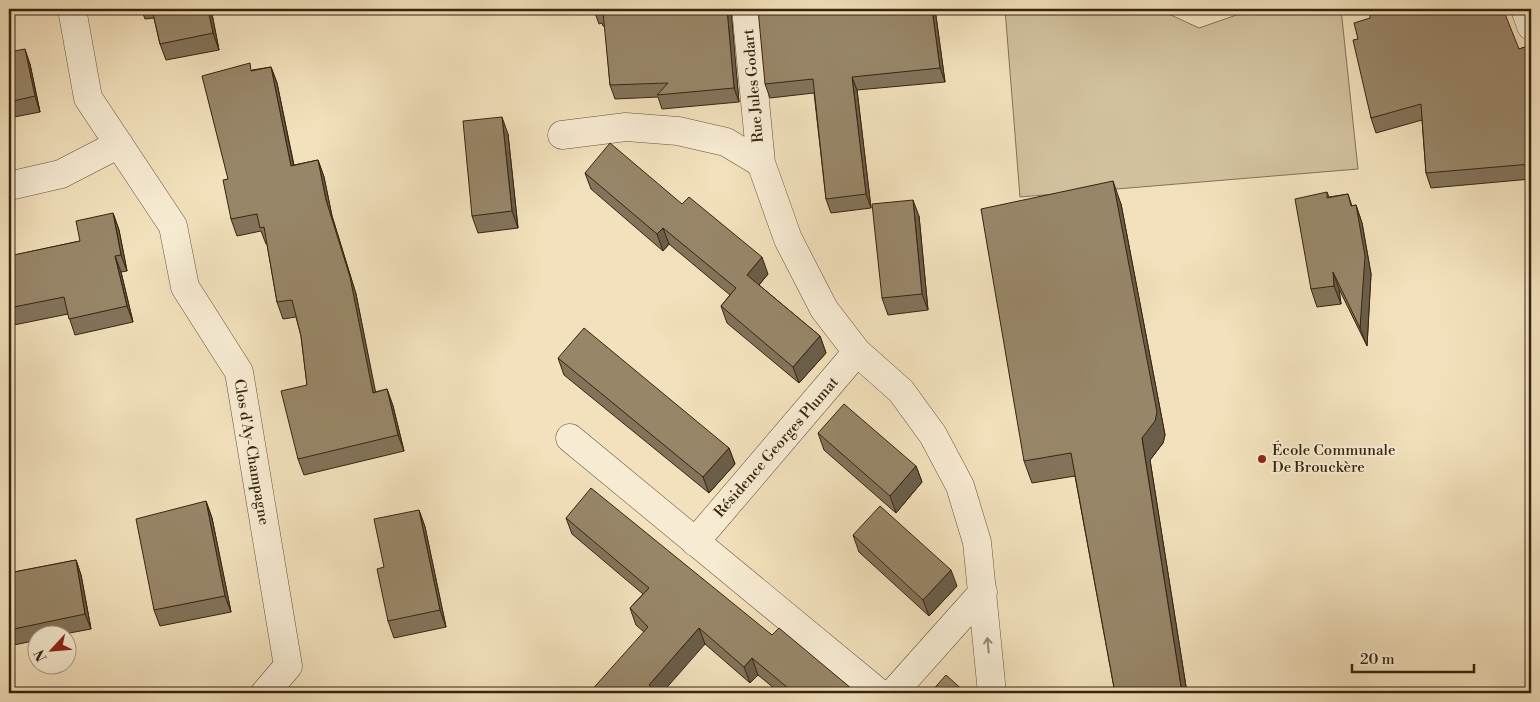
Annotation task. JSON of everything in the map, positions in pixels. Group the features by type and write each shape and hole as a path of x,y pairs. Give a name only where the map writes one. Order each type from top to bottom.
{"street":[{"name":"Clos d'Ay-Champagne","path":"72,9 88,98 173,226 185,287 239,372 288,666 265,693"},
{"name":"Rue Jules Godart","path":"746,9 761,163"},
{"path":"1525,9 1531,26"},
{"path":"562,135 626,127 678,131 726,142 761,163 788,239 824,309 857,352 901,391 933,435 955,478 977,542 992,693"},
{"path":"9,186 62,174 118,144"},
{"name":"Résidence Georges Plumat","path":"695,542 857,352"},
{"path":"570,438 880,693"},
{"path":"892,693 983,592"}],"shaded area":[{"path":"1005,9 1158,9 1199,28 1248,11 1248,9 1341,9 1358,169 1020,197"}],"building":[{"path":"152,9 208,9 213,33 160,44"},
{"path":"594,9 727,9 734,88 657,95 668,83 610,85 603,12 598,13"},
{"path":"758,9 932,9 940,68 852,77 866,194 826,199 813,79 765,84"},
{"path":"1370,9 1503,9 1519,49 1531,45 1531,164 1426,173 1421,104 1371,118 1353,40 1358,39 1354,23 1370,18"},
{"path":"25,49 35,96 9,102 9,52"},
{"path":"250,63 251,71 271,67 291,166 318,160 326,200 350,277 373,393 387,389 398,435 298,459 281,391 307,385 301,336 292,300 277,302 264,227 260,228 257,214 231,219 223,180 228,179 202,76"},
{"path":"502,117 512,211 472,216 463,121"},
{"path":"610,143 682,204 689,197 762,257 747,275 820,336 793,367 721,306 736,288 663,228 657,234 585,173"},
{"path":"1113,181 1157,412 1155,421 1142,438 1182,693 1115,693 1071,453 1024,461 981,209"},
{"path":"1327,192 1327,198 1348,194 1351,206 1356,205 1365,256 1360,328 1333,272 1334,286 1311,289 1295,199"},
{"path":"913,200 922,294 882,298 872,204"},
{"path":"113,213 121,255 115,256 127,306 69,319 64,297 9,308 9,256 80,241 76,221"},
{"path":"584,328 729,448 703,477 558,358"},
{"path":"844,404 916,466 890,496 818,433"},
{"path":"591,488 772,635 779,628 852,689 848,693 794,693 752,658 744,667 699,628 649,685 658,693 589,693 648,627 630,608 649,588 566,518"},
{"path":"206,501 225,596 154,610 136,519"},
{"path":"880,506 951,570 923,600 853,535"},
{"path":"419,510 440,610 388,621 377,569 384,567 374,519"},
{"path":"76,560 85,614 38,624 28,624 28,626 9,630 9,573"},
{"path":"946,675 966,693 930,693"}],"place":[{"name":"École Communale De Brouckère","path":"1262,459"}]}
